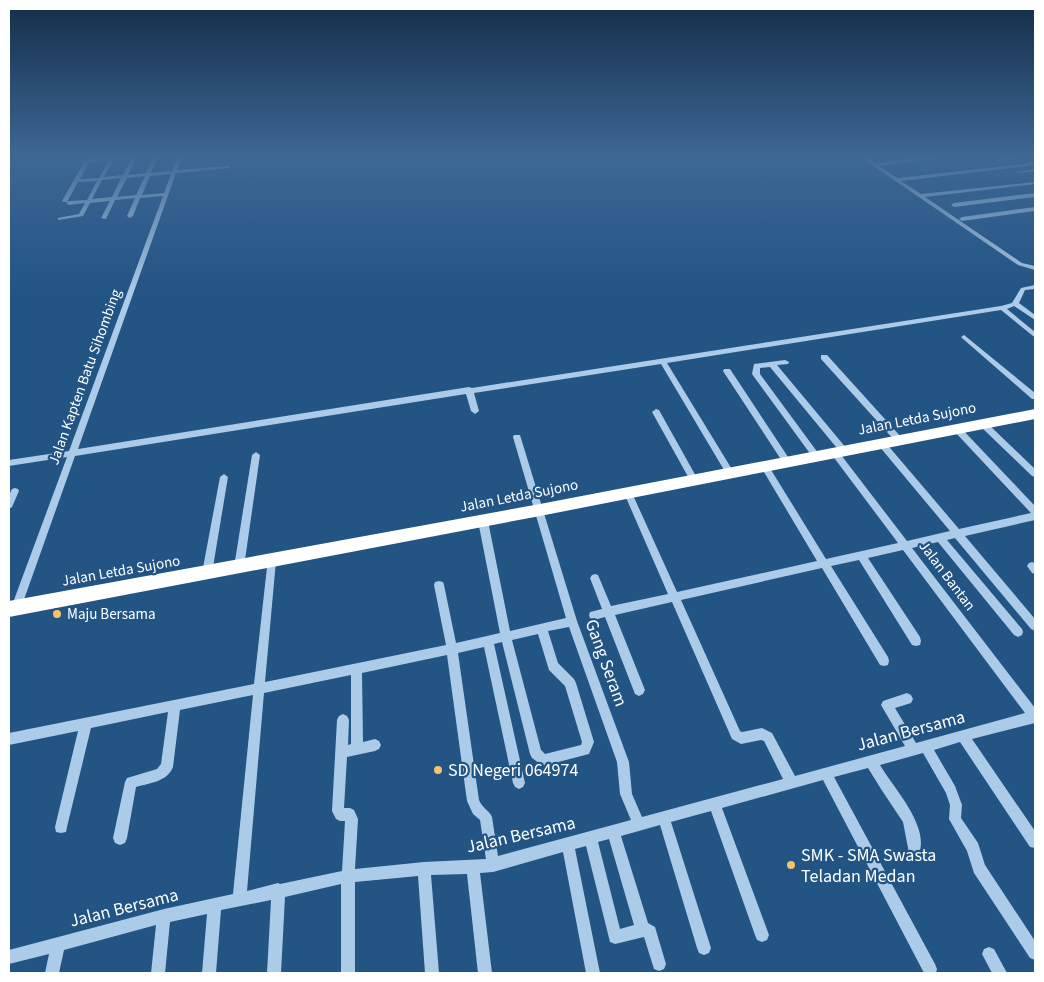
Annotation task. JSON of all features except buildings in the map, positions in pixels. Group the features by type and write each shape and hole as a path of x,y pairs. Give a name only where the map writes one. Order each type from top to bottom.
{"highway":[{"name":"Jalan Letda Sujono","path":"12,609 730,474 1035,414"}],"street":[{"path":"67,202 89,202"},
{"path":"60,219 79,217 89,202"},
{"path":"104,218 113,202"},
{"path":"130,216 136,202"},
{"name":"Jalan Kapten Batu Sihombing","path":"12,609 72,453 163,202"},
{"path":"929,202 1020,264 1035,268"},
{"path":"954,205 980,202"},
{"path":"962,219 1035,209"},
{"path":"9,463 1002,308 1015,304 1021,290 1035,287"},
{"path":"1015,304 1035,318"},
{"path":"1002,308 1035,335"},
{"path":"964,337 1035,397"},
{"path":"824,357 899,440"},
{"path":"662,360 730,474"},
{"path":"785,362 757,366 756,374 817,457"},
{"name":"Jalan Bantan","path":"772,364 839,452 904,545 1035,716"},
{"path":"727,371 787,462"},
{"path":"469,390 475,410"},
{"path":"656,412 694,480"},
{"path":"983,424 1035,474"},
{"path":"957,429 1035,512"},
{"name":"Gang Seram","path":"517,437 572,621 623,762 626,794 639,825"},
{"path":"882,444 1035,626"},
{"path":"239,567 256,455"},
{"path":"765,466 823,564 884,661"},
{"path":"207,573 224,477"},
{"path":"9,505 15,490"},
{"path":"628,493 737,736 741,738 764,734 768,737 792,784"},
{"path":"594,615 1035,516"},
{"path":"483,521 506,636 536,754 540,760 545,760 585,750 588,742 570,683 567,677 553,666 542,629"},
{"path":"940,538 1018,632"},
{"path":"861,555 916,641"},
{"path":"239,900 271,561"},
{"path":"594,578 639,690"},
{"path":"439,585 452,649 473,801 477,810 486,817 493,865"},
{"path":"9,739 452,649 572,621"},
{"path":"488,641 519,783"},
{"path":"356,669 357,749"},
{"path":"907,699 888,705 951,790 956,805 955,819 973,848 979,868 1035,953"},
{"path":"120,838 131,782 161,774 167,767 175,706"},
{"name":"Jalan Bersama","path":"9,957 164,916 348,876 493,865 1035,716"},
{"path":"344,720 338,811 340,815 349,814 352,817 348,876 348,973"},
{"path":"61,827 86,723"},
{"path":"964,736 1035,842"},
{"path":"342,752 375,745"},
{"path":"872,761 910,821 914,848"},
{"path":"826,774 930,969"},
{"path":"715,805 762,935"},
{"path":"664,819 704,948"},
{"path":"614,833 643,930"},
{"path":"591,839 616,937 643,930 650,932 659,964"},
{"path":"568,845 593,973"},
{"path":"473,868 485,973"},
{"path":"424,869 432,973"},
{"path":"274,973 278,890"},
{"path":"209,973 215,905"},
{"path":"158,973 164,916"},
{"path":"52,973 58,944"},
{"path":"989,954 1000,973"}],"place":[{"name":"Maju Bersama","path":"57,614"},
{"name":"SD Negeri 064974","path":"438,770"},
{"name":"SMK - SMA Swasta Teladan Medan","path":"791,865"}]}
